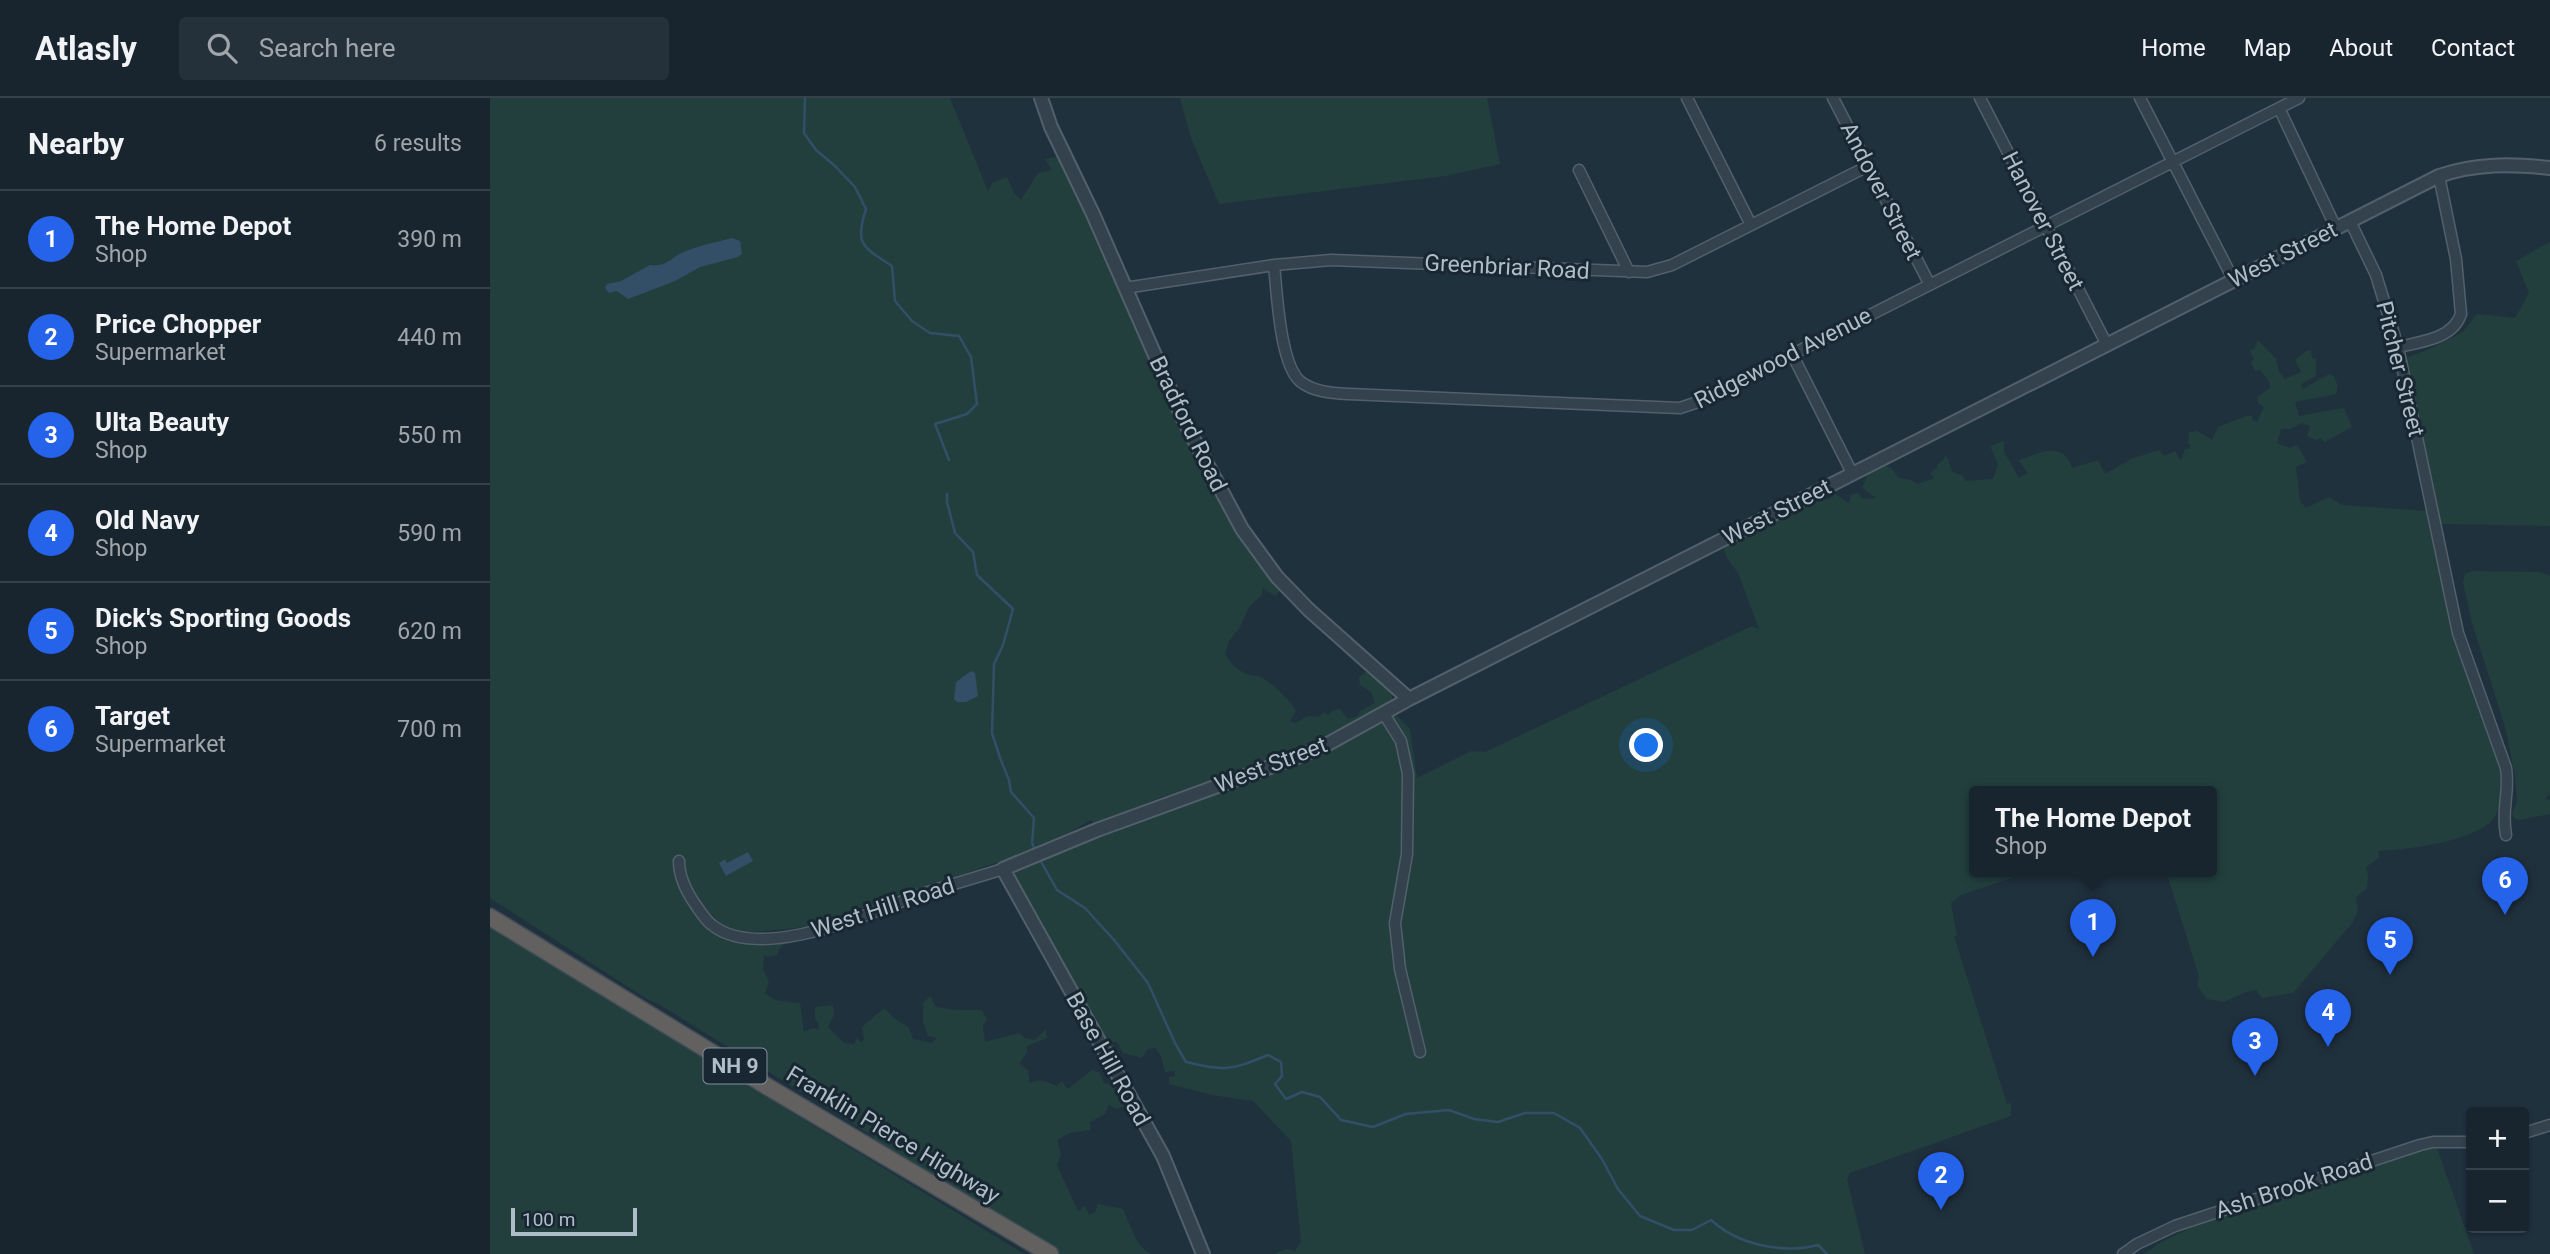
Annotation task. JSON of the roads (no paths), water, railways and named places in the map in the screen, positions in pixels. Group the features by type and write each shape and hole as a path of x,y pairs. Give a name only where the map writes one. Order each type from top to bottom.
{"highway":[{"name":"Franklin Pierce Highway","path":"490,917 1050,1254"},
{"name":"Franklin Pierce Highway","path":"1023,1239 1042,1254"}],"street":[{"name":"Bradford Road","path":"1041,98 1051,127 1093,214 1183,419 1242,529 1277,577 1309,610 1409,699"},
{"path":"1687,98 1751,225"},
{"name":"Andover Street","path":"1833,98 1929,283"},
{"name":"Hanover Street","path":"1980,98 2106,343"},
{"path":"2140,98 2234,281"},
{"name":"Ridgewood Avenue","path":"1274,265 1286,359 1290,370 1303,384 1334,393 1680,408 1698,402 2299,98"},
{"path":"2279,108 2336,228"},
{"name":"Greenbriar Road","path":"1125,288 1274,265 1353,260 1647,272 1672,265 1868,166"},
{"name":"West Street","path":"1003,869 1097,830 1300,756 2106,343 2439,176 2480,166 2550,168"},
{"path":"1579,170 1629,272"},
{"path":"2398,346 2440,336 2459,321 2461,314 2456,260 2439,176"},
{"name":"Pitcher Street","path":"2350,221 2376,275 2398,346 2462,646 2506,768 2508,787 2503,816 2507,835"},
{"path":"1792,354 1852,473"},
{"path":"1384,714 1401,741 1408,774 1407,854 1395,923 1400,969 1420,1052"},
{"name":"West Hill Road","path":"679,861 684,887 710,924 733,934 769,938 796,936 826,929 919,895 1003,869"},
{"name":"Base Hill Road","path":"1003,869 1163,1156 1203,1254"},
{"path":"2529,1131 2550,1125"},
{"name":"Ash Brook Road","path":"2123,1254 2158,1233 2185,1222 2420,1145 2433,1142 2466,1142"}],"water":[{"path":"732,238 740,241 742,254 738,257 700,267 675,281 628,299 617,291 609,293 605,288 607,284 621,281 650,265 661,265 686,251"},
{"path":"971,671 975,673 978,696 966,702 957,702 954,699 956,682"},
{"path":"748,852 753,861 726,876 719,863 725,859 727,863"}],"waterway":[{"path":"805,98 804,133 816,150 855,187 866,209 861,238 868,249 892,266 895,301 912,321 930,333 959,336 971,357 977,404 967,414 935,424 949,460"},
{"path":"947,494 955,533 973,552 977,575 1013,609 1003,645 994,664 992,733 1011,792 1034,818 1032,843 1036,852"},
{"path":"1039,858 1057,890 1085,908 1148,983 1186,1062 1227,1068 1268,1055 1281,1062 1282,1076 1275,1084 1286,1099 1302,1092 1320,1097 1341,1120 1373,1127 1406,1114 1449,1110 1474,1119 1498,1122 1525,1113 1554,1113 1580,1128 1602,1159 1618,1189 1640,1216 1674,1230 1692,1230 1711,1220 1734,1236 1748,1241 1776,1248 1818,1245 1827,1254"}],"place":[{"name":"Target","path":"2505,915"},
{"name":"The Home Depot","path":"2093,957"},
{"name":"Dick's Sporting Goods","path":"2390,975"},
{"name":"Old Navy","path":"2328,1047"},
{"name":"Ulta Beauty","path":"2255,1076"},
{"name":"Price Chopper","path":"1941,1210"}]}
